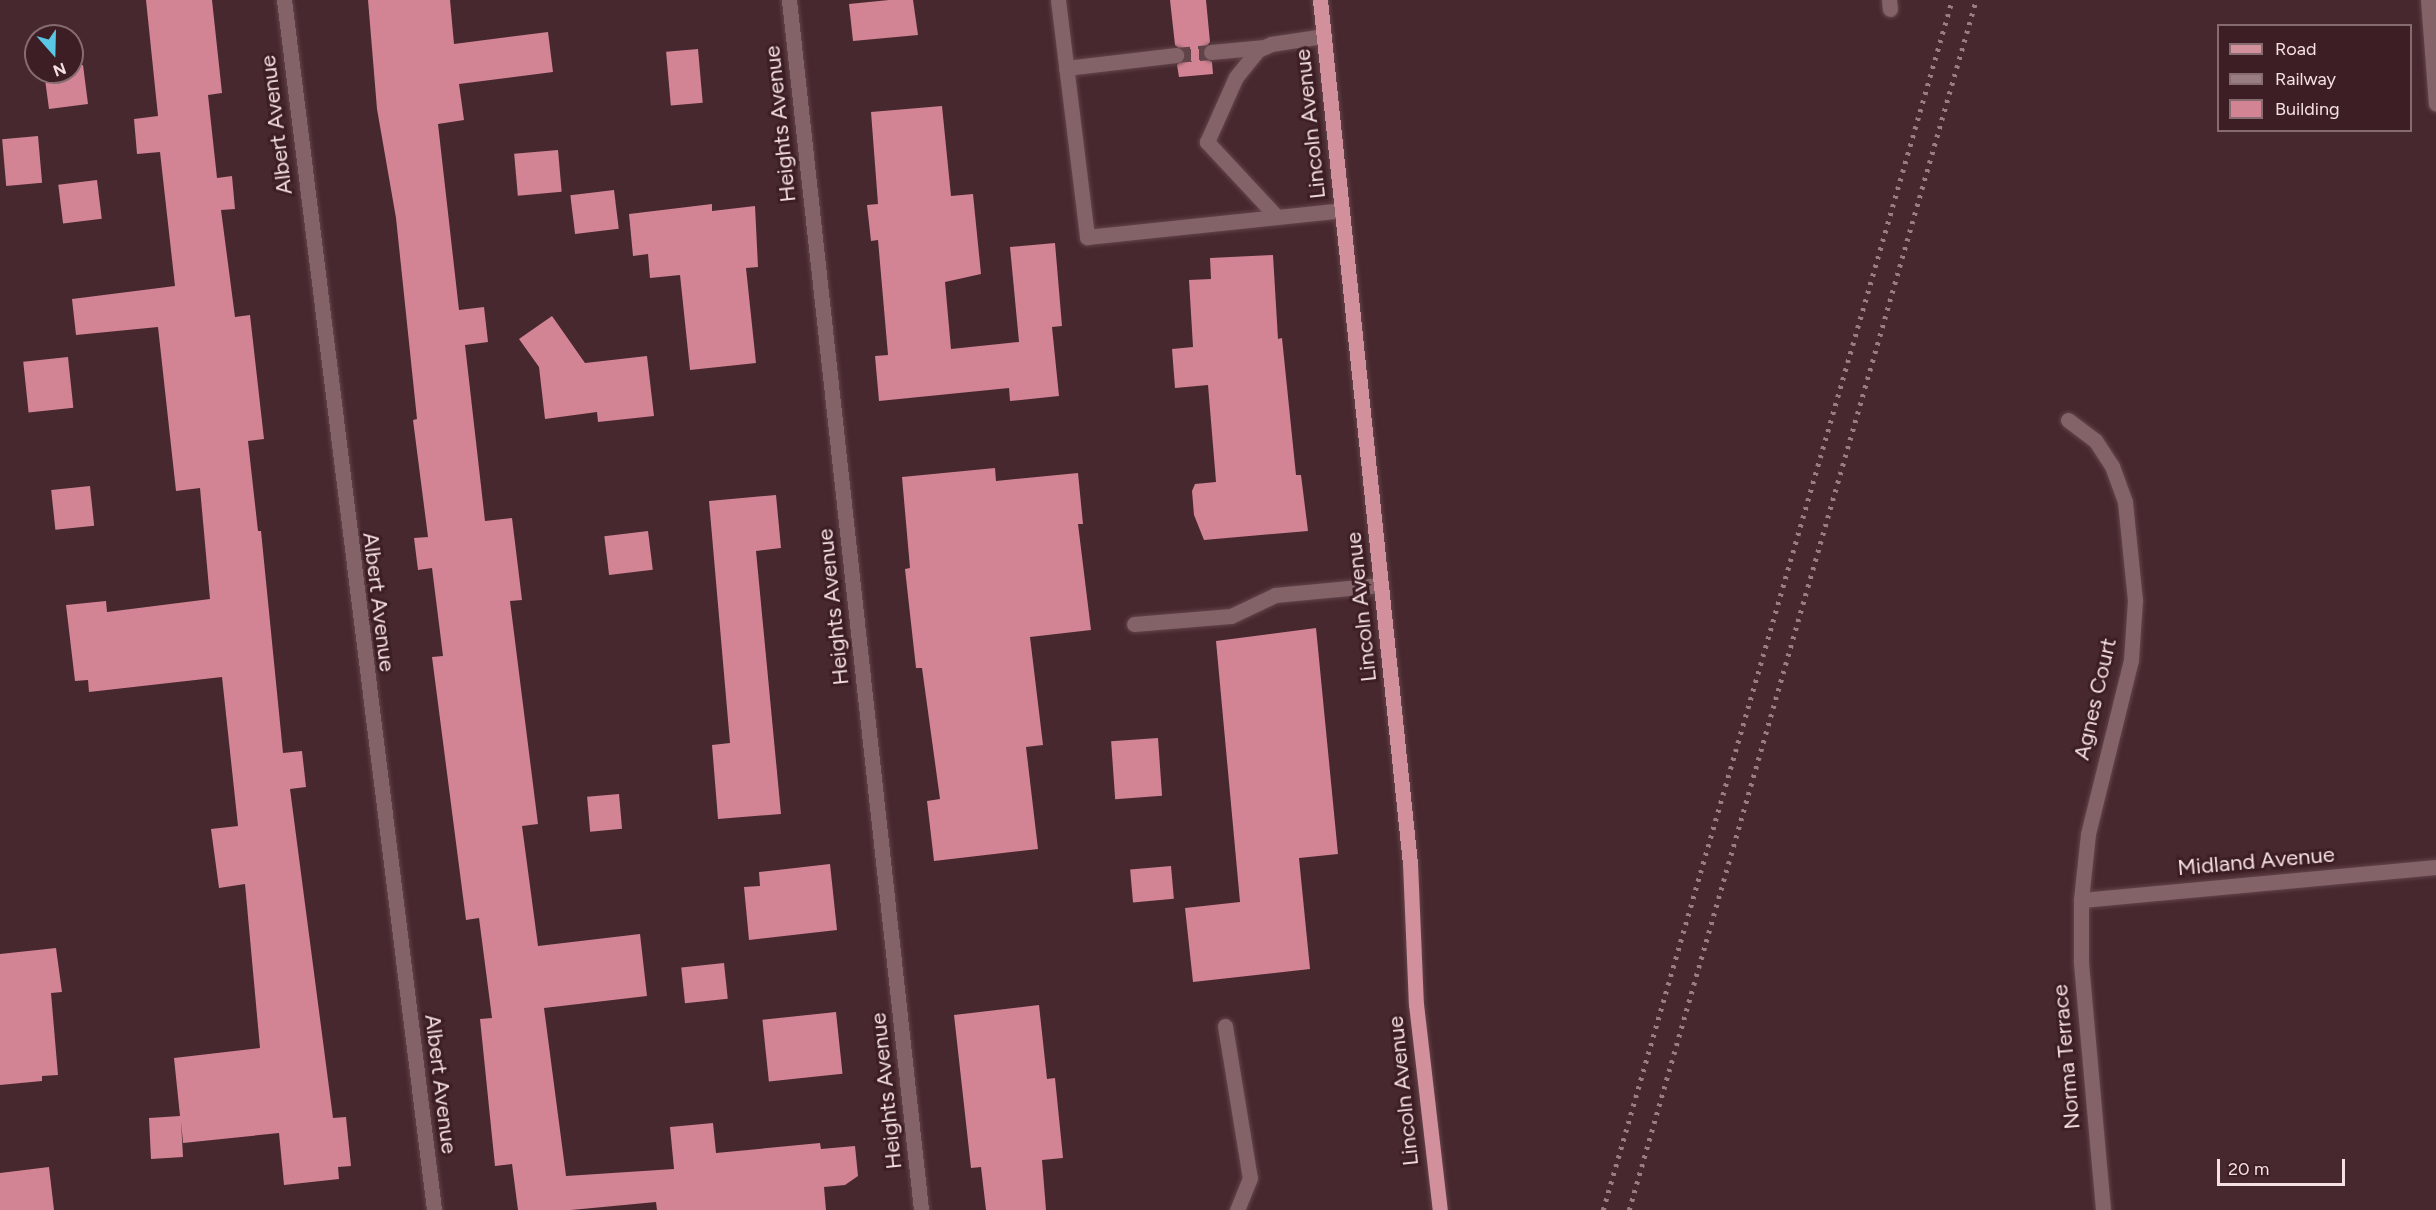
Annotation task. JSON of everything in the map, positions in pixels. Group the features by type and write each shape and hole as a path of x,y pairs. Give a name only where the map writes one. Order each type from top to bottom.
{"main road":[{"name":"Lincoln Avenue","path":"1320,0 1410,863 1416,1004 1440,1210"}],"street":[{"name":"Albert Avenue","path":"284,0 434,1210"},
{"name":"Heights Avenue","path":"789,0 921,1210"},
{"path":"1058,0 1087,237 1342,210"},
{"path":"2428,0 2436,104"},
{"path":"1211,52 1265,47 1324,36"},
{"path":"1265,47 1250,59 1236,77 1207,142 1277,217"},
{"path":"1066,68 1176,55"},
{"name":"Agnes Court","path":"2068,420 2095,440 2112,466 2124,502 2135,600 2131,660 2088,834 2081,900"},
{"path":"1134,624 1231,615 1275,595 1381,585"},
{"name":"Midland Avenue","path":"2081,900 2436,867"},
{"name":"Norma Terrace","path":"2081,900 2081,963 2103,1210"},
{"path":"1225,1026 1250,1178 1237,1210"}],"building":[{"path":"146,0 212,0 222,93 208,95 217,178 232,176 235,209 221,210 235,317 250,315 264,439 248,441 258,531 261,531 283,753 302,751 306,787 290,789 333,1118 346,1117 351,1166 338,1167 339,1179 284,1185 279,1133 183,1143 181,1121 183,1157 151,1159 149,1118 180,1116 174,1058 260,1048 245,884 219,888 211,829 238,826 222,677 89,692 88,680 75,681 66,605 106,601 107,612 210,599 200,488 176,491 158,327 76,335 72,299 175,286 160,152 137,154 134,119 158,116"},
{"path":"368,0 450,0 454,44 548,32 553,72 459,84 464,120 438,124 459,310 484,307 488,342 465,345 485,521 512,518 522,600 510,601 538,824 522,826 538,946 640,934 647,996 544,1008 566,1176 674,1169 670,1127 713,1123 716,1153 820,1143 821,1149 855,1146 858,1176 845,1185 824,1187 826,1210 657,1210 656,1202 571,1210 518,1210 512,1164 495,1166 480,1019 492,1018 479,918 466,920 432,657 443,656 432,568 418,570 414,538 428,537 413,420 417,419 396,218 377,109"},
{"path":"913,0 918,35 853,41 849,4"},
{"path":"1170,0 1206,0 1210,42 1201,53 1212,62 1213,74 1179,77 1177,65 1186,54 1175,45"},
{"path":"698,49 703,103 671,106 666,52"},
{"path":"84,73 88,104 49,109 46,84 84,84"},
{"path":"942,106 951,196 973,194 981,274 945,282 951,349 1019,342 1010,247 1055,243 1062,326 1052,327 1059,396 1010,401 1009,388 879,401 875,356 888,355 878,240 871,241 867,205 878,204 871,112"},
{"path":"38,136 42,183 6,186 2,139"},
{"path":"558,150 562,192 518,196 514,154"},
{"path":"97,180 102,219 63,223 58,185"},
{"path":"614,190 619,229 575,234 570,195"},
{"path":"712,204 712,211 755,206 758,267 746,268 756,363 690,370 680,275 650,278 648,254 633,256 629,214"},
{"path":"1273,255 1278,339 1282,338 1296,475 1301,475 1308,531 1204,540 1194,515 1192,491 1195,484 1216,482 1208,385 1175,388 1172,349 1193,347 1189,280 1211,279 1210,258"},
{"path":"552,316 585,363 647,356 654,416 598,422 597,412 545,419 539,367 519,339"},
{"path":"68,357 73,408 29,412 23,362"},
{"path":"995,468 996,481 1078,473 1083,524 1078,524 1091,630 1030,637 1043,745 1026,747 1038,849 934,861 927,801 940,799 922,668 916,668 905,569 910,568 902,477"},
{"path":"90,486 94,526 55,530 51,490"},
{"path":"776,495 781,548 756,551 781,814 718,819 712,745 730,743 709,501"},
{"path":"648,531 653,570 609,575 604,536"},
{"path":"1316,628 1338,854 1299,858 1310,969 1193,982 1185,908 1240,902 1216,641"},
{"path":"1158,738 1162,796 1115,799 1111,741"},
{"path":"619,794 622,829 590,832 587,797"},
{"path":"830,864 837,930 749,940 744,887 760,886 759,872"},
{"path":"1171,866 1174,899 1133,902 1130,870"},
{"path":"56,948 62,992 51,993 58,1075 42,1076 42,1081 0,1085 0,954"},
{"path":"724,963 728,999 685,1003 681,967"},
{"path":"1039,1005 1047,1079 1055,1078 1063,1158 1042,1160 1046,1210 986,1210 981,1167 971,1168 954,1015"},
{"path":"836,1012 842,1074 769,1081 762,1020"},
{"path":"49,1167 54,1210 0,1210 0,1173"}],"tunnel":[{"path":"1176,55 1211,52"}],"railway":[{"path":"1603,1210 1952,0"},
{"path":"1629,1210 1976,0"}]}
